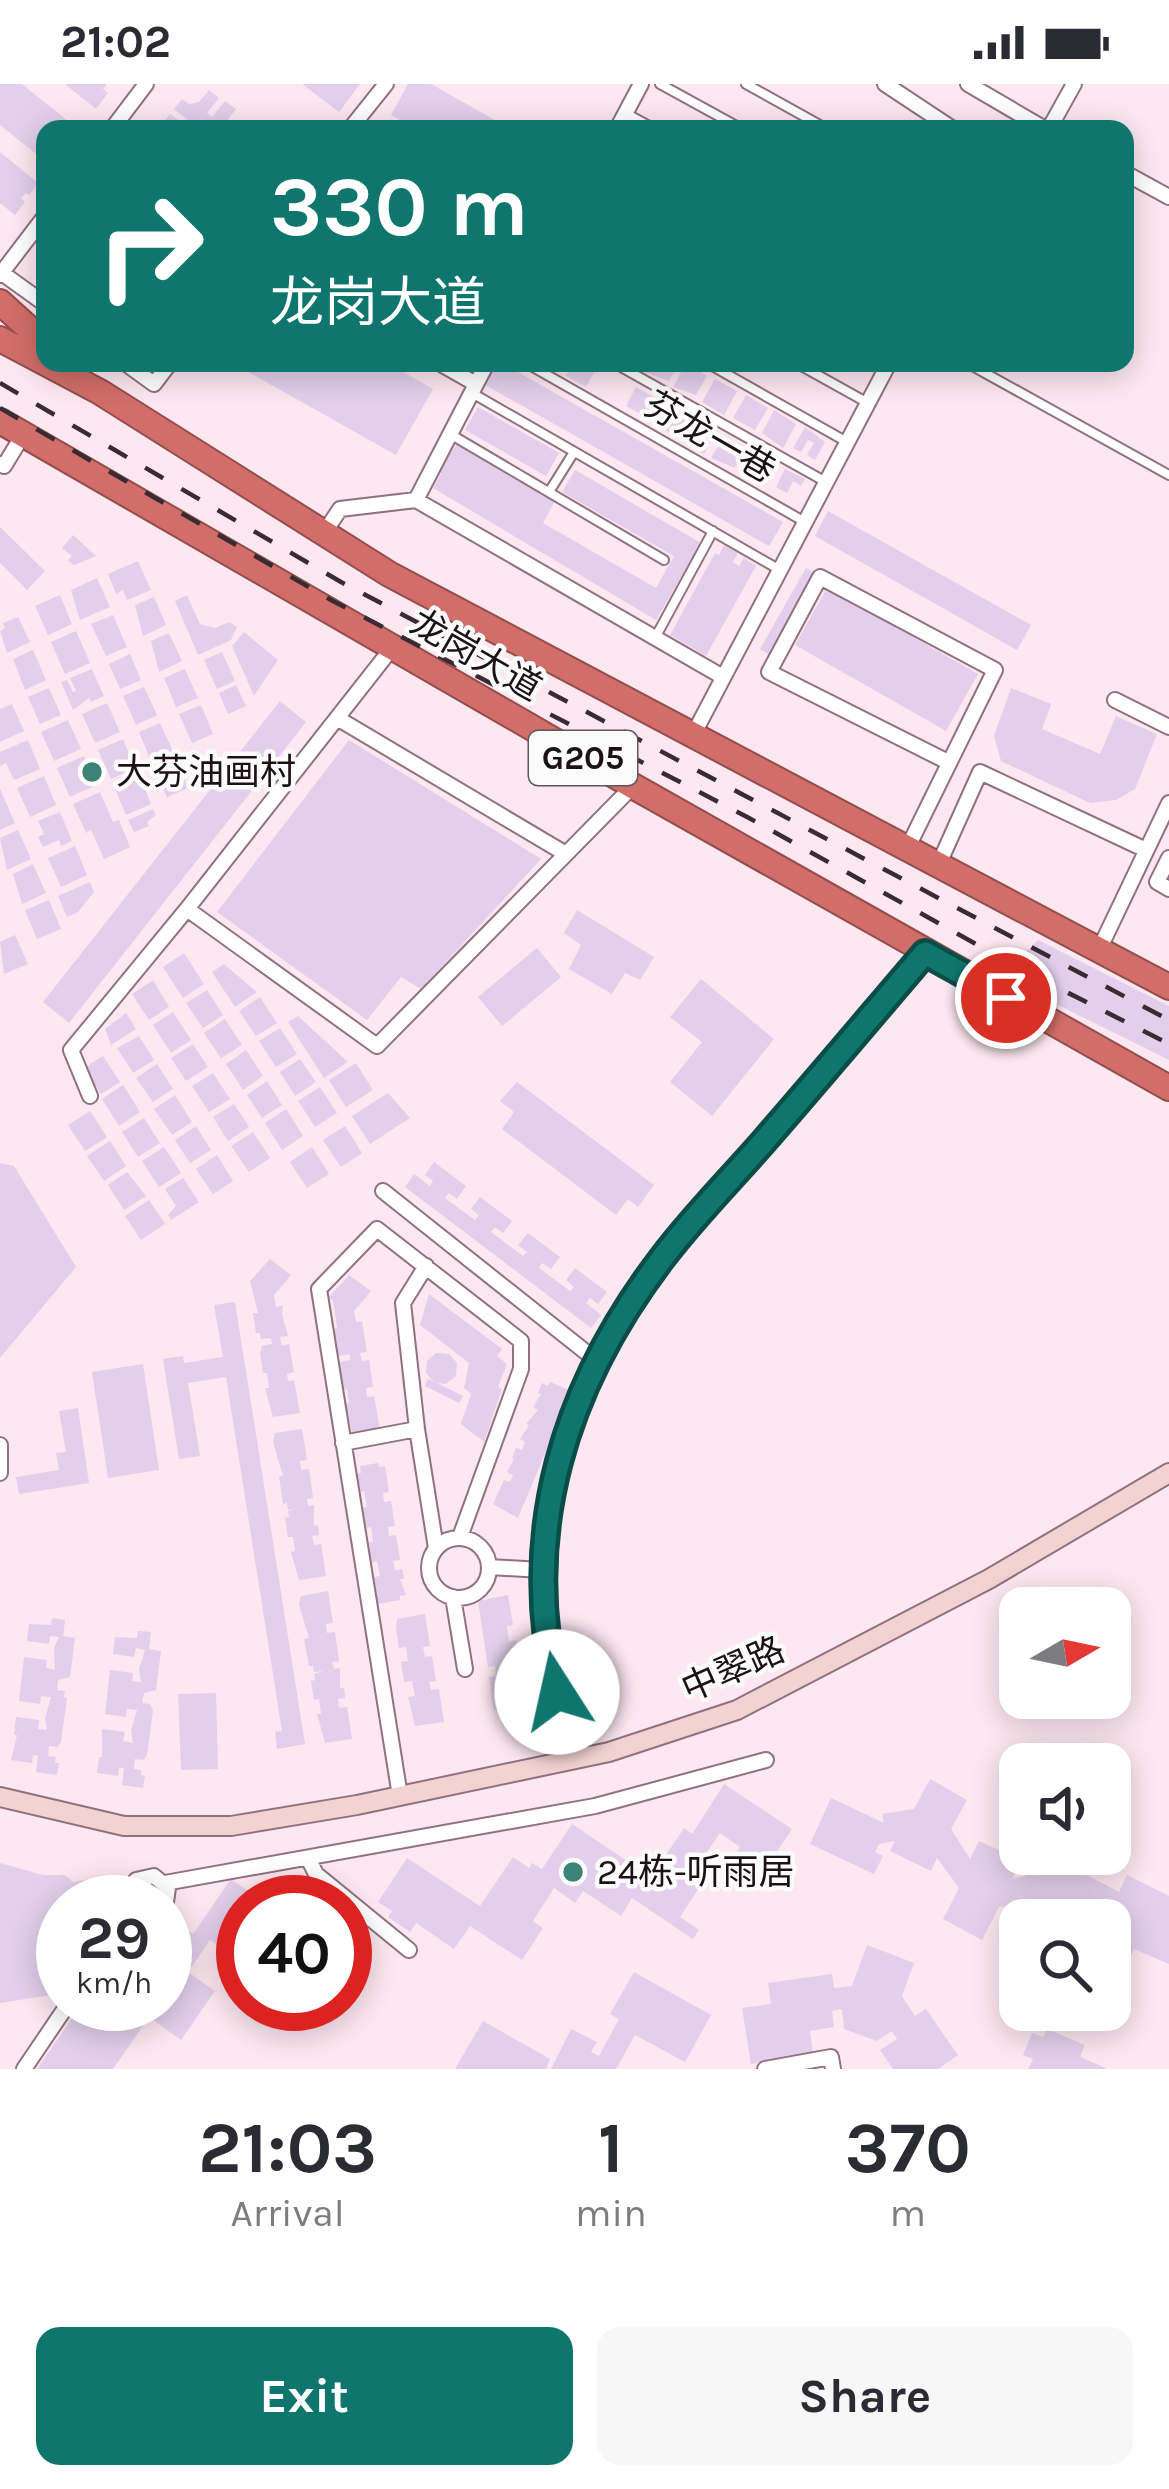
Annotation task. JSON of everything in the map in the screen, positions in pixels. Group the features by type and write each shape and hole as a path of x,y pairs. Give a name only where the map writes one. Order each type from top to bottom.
{"highway":[{"path":"0,302 36,335"},
{"name":"龙岗大道","path":"0,339 36,358"},
{"name":"龙岗大道","path":"62,372 389,574 1169,987"},
{"path":"78,372 100,392"},
{"name":"龙岗大道","path":"0,421 925,953 1169,1088"}],"main road":[{"path":"574,1760 549,1658 541,1570 554,1470 604,1343 663,1256 925,953"},
{"name":"中翠路","path":"0,1797 124,1826 231,1826 609,1752 737,1710 989,1579 1169,1473"}],"street":[{"path":"119,120 146,84"},
{"path":"359,120 386,84"},
{"path":"622,120 641,84"},
{"path":"885,84 939,120"},
{"path":"968,84 1031,120"},
{"path":"1052,120 1074,84"},
{"path":"1134,178 1169,197"},
{"path":"36,228 1,274 36,298"},
{"path":"137,372 154,384 163,372"},
{"path":"454,372 473,388"},
{"path":"416,500 483,372"},
{"path":"692,737 884,372"},
{"path":"0,464 4,466 22,435"},
{"path":"324,533 340,509 416,500 723,677"},
{"path":"906,851 995,670 820,577 769,672 948,762"},
{"path":"90,1096 71,1050 392,648"},
{"path":"1115,700 1169,727"},
{"path":"338,718 566,854"},
{"path":"937,868 980,772 1146,850"},
{"path":"187,909 377,1046 633,786"},
{"path":"1098,952 1169,802"},
{"path":"1169,857 1156,882 1169,889"},
{"path":"383,1191 597,1361"},
{"path":"400,1796 319,1289 377,1229 521,1341 521,1370 460,1537 436,1548 430,1558 432,1580 453,1598 475,1594 484,1586 490,1567 480,1545 460,1537"},
{"path":"426,1266 403,1303 436,1548"},
{"path":"343,1443 417,1429"},
{"path":"0,1445 0,1473"},
{"path":"490,1567 541,1570"},
{"path":"453,1598 465,1669"},
{"path":"192,1877 595,1806 766,1760"},
{"path":"308,1858 316,1874 409,1950"},
{"path":"24,2069 50,2031"},
{"path":"765,2069 831,2057 833,2069"}],"lane":[{"path":"660,84 726,120"},
{"path":"746,84 810,120"},
{"path":"626,113 639,120"},
{"name":"芬龙一巷","path":"542,372 806,522"},
{"path":"630,372 826,482"},
{"path":"723,372 848,442"},
{"path":"812,372 868,403"},
{"path":"983,372 1169,475"},
{"path":"473,388 780,570"},
{"path":"450,434 664,560"},
{"path":"549,492 574,452"},
{"path":"655,638 713,531"}],"building":[{"path":"0,84 22,84 67,120 36,120 36,154 0,125"},
{"path":"65,84 107,84 103,89 108,93 96,109"},
{"path":"302,84 360,84 339,112"},
{"path":"408,84 431,84 495,120 400,120 391,115"},
{"path":"209,90 219,98 207,113 212,117 225,101 236,109 228,120 188,120 174,109 182,99 189,104 199,102"},
{"path":"0,152 36,186 21,198 25,202 15,215 0,203"},
{"path":"248,372 404,372 433,389 396,455"},
{"path":"488,372 518,372 783,522 769,546 482,383"},
{"path":"568,372 594,372 586,387 566,376"},
{"path":"644,372 674,372 669,381"},
{"path":"681,372 707,376 696,395 673,387"},
{"path":"715,379 737,391 724,415 702,402"},
{"path":"636,387 659,400 649,419 626,406"},
{"path":"746,395 768,408 755,430 733,418"},
{"path":"665,402 688,415 677,435 652,425"},
{"path":"478,407 559,453 546,476 465,430"},
{"path":"774,410 796,424 783,448 762,433"},
{"path":"695,419 717,431 704,454 682,441"},
{"path":"805,427 825,442 815,460 807,455 814,443 808,440 801,452 793,448"},
{"path":"724,436 746,448 735,468 711,458"},
{"path":"457,444 555,501 543,523 656,588 674,556 562,492 575,470 701,543 656,620 433,488 441,473 437,471"},
{"path":"755,453 777,464 766,484 742,475"},
{"path":"785,469 805,479 801,486 793,481 787,493 776,487"},
{"path":"828,511 1031,625 1017,650 815,536"},
{"path":"0,527 45,571 27,590 0,563"},
{"path":"73,535 96,556 74,565 68,560 72,556 62,548"},
{"path":"724,545 738,553 733,562 739,566 744,558 756,566 706,656 670,635 715,553 719,555"},
{"path":"138,561 151,590 127,600 123,590 116,594 108,574"},
{"path":"806,568 816,574 770,655 760,649"},
{"path":"97,578 110,607 80,620 71,590"},
{"path":"827,588 978,674 946,731 795,645"},
{"path":"60,595 72,624 48,635 35,606"},
{"path":"187,595 200,624 215,628 229,622 237,627 231,640 198,655 175,601"},
{"path":"154,597 166,625 143,636 135,605"},
{"path":"113,615 127,647 106,656 91,624"},
{"path":"18,617 30,642 7,653 0,631 5,628 3,623"},
{"path":"76,631 90,663 65,674 51,642"},
{"path":"244,632 278,660 254,696 232,646"},
{"path":"169,633 182,661 159,672 151,641"},
{"path":"33,650 46,680 25,690 13,659"},
{"path":"222,652 235,681 217,689 204,660"},
{"path":"130,654 141,680 120,689 109,664"},
{"path":"92,669 104,696 91,702 89,698 73,710 61,682 67,680 76,691 70,678"},
{"path":"185,669 198,698 176,707 164,678"},
{"path":"236,685 246,706 228,714 219,693"},
{"path":"144,687 157,715 136,725 123,696"},
{"path":"49,688 61,715 40,724 28,697"},
{"path":"1011,688 1051,704 1042,729 1100,754 1116,716 1157,734 1135,789 1116,800 1090,803 1001,761 994,736"},
{"path":"280,701 306,722 69,1023 43,1002"},
{"path":"107,703 120,732 95,743 82,714"},
{"path":"12,704 24,731 0,742 0,709"},
{"path":"201,705 213,734 192,743 179,714"},
{"path":"68,720 81,749 54,761 41,732"},
{"path":"160,723 173,751 151,761 139,732"},
{"path":"123,739 135,768 111,779 98,750"},
{"path":"28,740 40,769 14,780 6,763 0,766 0,752"},
{"path":"349,740 541,859 421,989 401,977 367,1020 217,912"},
{"path":"84,756 96,785 70,797 57,768"},
{"path":"176,759 188,788 167,797 154,768"},
{"path":"139,775 151,804 126,815 114,786"},
{"path":"44,776 56,805 30,817 17,788"},
{"path":"0,789 15,823 0,830"},
{"path":"100,792 130,847 104,859 73,804"},
{"path":"153,809 156,815 147,822 149,826 134,832 128,820"},
{"path":"60,812 72,841 61,846 59,840 43,847 38,821"},
{"path":"18,830 31,859 7,870 0,838"},
{"path":"75,846 87,875 61,887 48,858"},
{"path":"33,864 46,893 22,904 13,874"},
{"path":"90,882 94,892 78,912 67,917 58,896"},
{"path":"49,900 61,929 37,939 25,910"},
{"path":"577,910 654,957 640,980 625,973 612,994 569,969 581,945 564,933"},
{"path":"15,935 28,964 4,974 0,942"},
{"path":"1038,940 1169,1006 1169,1060 1016,984 1019,959"},
{"path":"537,948 561,977 502,1026 478,997"},
{"path":"184,953 204,984 183,998 163,967"},
{"path":"224,964 257,992 235,1007 212,972"},
{"path":"701,979 774,1039 712,1116 670,1082 702,1042 670,1017"},
{"path":"153,980 169,1007 149,1020 132,994"},
{"path":"207,990 223,1015 203,1028 186,1003"},
{"path":"260,997 277,1023 256,1036 239,1011"},
{"path":"173,1012 191,1040 171,1053 153,1025"},
{"path":"126,1013 136,1029 111,1045 105,1029"},
{"path":"298,1016 348,1062 324,1078 288,1022"},
{"path":"225,1019 242,1045 221,1058 204,1033"},
{"path":"280,1028 297,1054 276,1067 259,1041"},
{"path":"139,1036 154,1060 133,1073 117,1048"},
{"path":"193,1044 208,1067 186,1081 171,1058"},
{"path":"246,1050 263,1076 243,1090 226,1064"},
{"path":"103,1056 120,1082 101,1094 84,1068"},
{"path":"300,1059 316,1082 295,1096 280,1072"},
{"path":"356,1063 373,1090 346,1107 329,1080"},
{"path":"157,1064 173,1089 153,1102 136,1078"},
{"path":"213,1073 230,1099 209,1112 192,1086"},
{"path":"267,1081 282,1105 262,1118 247,1095"},
{"path":"517,1082 654,1185 638,1207 628,1199 616,1215 502,1129 514,1112 500,1101"},
{"path":"123,1085 140,1112 119,1126 102,1099"},
{"path":"320,1087 337,1113 315,1127 298,1101"},
{"path":"388,1093 410,1118 370,1144 352,1116"},
{"path":"175,1095 192,1122 172,1135 154,1109"},
{"path":"234,1104 249,1127 228,1141 213,1117"},
{"path":"286,1109 303,1136 282,1150 265,1123"},
{"path":"90,1111 107,1137 85,1151 68,1125"},
{"path":"144,1118 160,1143 138,1157 122,1132"},
{"path":"196,1126 211,1150 190,1163 175,1140"},
{"path":"345,1126 362,1153 341,1167 323,1140"},
{"path":"253,1132 270,1158 249,1172 231,1146"},
{"path":"110,1141 126,1166 104,1181 87,1156"},
{"path":"164,1147 181,1173 159,1187 142,1161"},
{"path":"312,1147 329,1174 307,1188 290,1162"},
{"path":"217,1155 233,1181 213,1194 196,1169"},
{"path":"434,1162 466,1186 457,1199 449,1193 445,1198 475,1220 479,1215 471,1209 480,1197 512,1221 503,1233 495,1227 491,1232 523,1256 527,1252 518,1245 528,1233 560,1257 551,1269 542,1263 539,1268 570,1291 574,1287 566,1280 575,1268 607,1292 598,1304 590,1298 586,1303 601,1315 591,1328 405,1187 414,1174 430,1186 433,1181 425,1175"},
{"path":"0,1163 14,1166 76,1267 0,1358"},
{"path":"127,1172 146,1196 124,1210 108,1185"},
{"path":"183,1178 199,1202 171,1220 168,1215 176,1206 165,1189"},
{"path":"149,1200 165,1224 141,1240 125,1216"},
{"path":"270,1259 291,1275 274,1295 276,1307 283,1305 288,1336 280,1337 282,1346 289,1344 294,1372 287,1374 288,1381 294,1380 300,1413 273,1417 260,1353 262,1346 272,1344 271,1338 261,1339 256,1333 253,1313 258,1313 250,1281"},
{"path":"349,1275 371,1291 354,1311 356,1322 362,1321 367,1352 360,1353 362,1361 369,1360 373,1387 366,1388 367,1397 374,1396 380,1429 352,1433 345,1404 349,1403 347,1389 342,1390 339,1370 340,1362 350,1360 350,1354 339,1356 335,1350 332,1329 337,1328 329,1297"},
{"path":"429,1294 502,1349 497,1356 507,1364 484,1442 461,1424 471,1394 464,1388 469,1363 420,1325"},
{"path":"235,1302 305,1744 277,1749 275,1732 282,1731 226,1377 188,1383 200,1456 179,1459 163,1359 183,1356 184,1363 223,1357 214,1305"},
{"path":"436,1353 449,1354 457,1363 456,1376 446,1384 437,1383 463,1396 459,1403 425,1386 428,1379 433,1381 426,1373 427,1361"},
{"path":"143,1364 159,1470 108,1478 92,1372"},
{"path":"550,1382 569,1390 568,1399 518,1518 493,1504 504,1480 510,1482 513,1475 507,1472 516,1448 522,1450 525,1442 520,1439 526,1424 538,1410 533,1407 542,1383 548,1386"},
{"path":"78,1408 89,1483 19,1494 16,1477 59,1470 56,1453 66,1452 59,1411"},
{"path":"302,1429 307,1460 300,1461 301,1470 309,1469 313,1498 307,1499 308,1506 314,1505 319,1535 312,1536 314,1545 321,1544 326,1576 299,1580 291,1552 295,1551 293,1537 288,1537 285,1518 288,1511 298,1508 288,1510 287,1503 283,1504 279,1476 283,1476 273,1442 275,1433"},
{"path":"360,1466 385,1466 389,1492 383,1493 384,1502 391,1501 395,1526 388,1527 389,1536 396,1535 400,1560 393,1561 395,1570 402,1569 406,1595 378,1604 374,1577 380,1576 377,1561 371,1563 367,1542 373,1542 371,1527 365,1528 361,1508 367,1507 364,1491 357,1492 355,1474 361,1473"},
{"path":"328,1591 333,1623 326,1624 327,1633 335,1632 339,1661 332,1662 334,1669 340,1668 345,1698 338,1699 339,1708 347,1707 352,1739 325,1743 317,1714 321,1714 319,1699 314,1700 311,1681 323,1671 314,1672 309,1666 304,1639 309,1638 299,1605 301,1596"},
{"path":"508,1595 513,1625 507,1626 509,1641 516,1640 519,1660 512,1661 515,1676 521,1675 526,1704 494,1710 489,1677 496,1676 495,1666 488,1667 478,1601"},
{"path":"425,1614 430,1646 423,1647 425,1657 432,1656 436,1681 429,1682 431,1690 439,1689 444,1722 415,1726 408,1697 415,1696 412,1681 404,1682 401,1662 408,1661 406,1647 399,1648 396,1628 397,1619"},
{"path":"52,1618 65,1620 63,1636 75,1638 70,1677 58,1680 57,1690 65,1691 67,1698 61,1742 49,1746 48,1756 59,1763 57,1775 36,1772 38,1756 33,1755 32,1763 11,1760 16,1717 39,1720 38,1729 47,1730 51,1697 41,1696 40,1704 19,1701 24,1657 47,1660 46,1668 55,1670 54,1648 59,1637 50,1636 49,1644 27,1641 29,1624 51,1625"},
{"path":"138,1631 151,1632 149,1649 161,1651 156,1690 144,1693 142,1703 153,1710 147,1755 135,1759 134,1769 145,1776 143,1788 122,1785 124,1768 119,1768 118,1776 97,1773 102,1729 125,1732 123,1741 133,1743 137,1710 127,1709 126,1717 105,1714 110,1670 133,1673 132,1681 141,1682 145,1650 136,1648 134,1657 113,1654 115,1637 137,1638"},
{"path":"216,1693 218,1769 181,1770 178,1694"},
{"path":"930,1779 967,1800 951,1829 970,1859 979,1841 999,1850 999,1875 1014,1875 1012,1879 1087,1875 1119,1892 1127,1875 1169,1896 1169,1964 1134,1949 1131,1956 1131,1899 999,1899 982,1940 943,1919 959,1888 937,1858 931,1871 890,1851 895,1841 879,1844 875,1852 883,1856 874,1874 810,1844 831,1798 884,1823 882,1814 914,1809"},
{"name":"24栋-听雨居","path":"724,1784 792,1829 761,1876 733,1858 740,1847 720,1833 707,1852 718,1859 680,1917 699,1930 693,1939 632,1898 621,1916 583,1891 575,1903 554,1888 533,1921 543,1928 522,1960 470,1926 454,1949 416,1923 410,1932 388,1917 392,1911 378,1902 407,1858 480,1906 513,1857 529,1868 532,1863 542,1869 572,1824 648,1875 643,1889 684,1828 692,1834"},
{"path":"0,1863 43,1875 36,1875 36,1997 0,2003"},
{"path":"216,1901 216,1944 210,1940 192,1966 193,1934"},
{"path":"867,1945 914,1963 902,1996 915,2016 926,2009 958,2055 938,2069 893,2069 880,2050 897,2039 892,2031 877,2041 844,2029 842,2009 832,2011 834,2027 810,2031 813,2055 751,2064 742,2008 771,2004 768,1983 832,1974 834,1988 852,1986"},
{"path":"634,1972 711,2015 685,2062 635,2035 616,2069 551,2069 571,2029 597,2042 591,2052 599,2056 619,2019 610,2014"},
{"path":"192,1975 215,1991 192,2024"},
{"path":"483,2021 550,2059 546,2069 455,2069"},
{"path":"63,2031 139,2031 113,2069 37,2069"},
{"path":"1052,2031 1085,2045 1080,2057 1108,2069 1028,2069 1033,2059 1023,2055 1032,2033 1043,2037"}],"railway":[{"path":"0,383 341,582 1169,1020"},
{"path":"0,408 331,600 1169,1044"}],"place":[{"name":"大芬油画村","path":"92,772"},
{"name":"24栋-听雨居","path":"573,1872"}],"route":[{"path":"557,1692 541,1570 554,1470 604,1343 663,1256 925,953 1006,998"}]}
